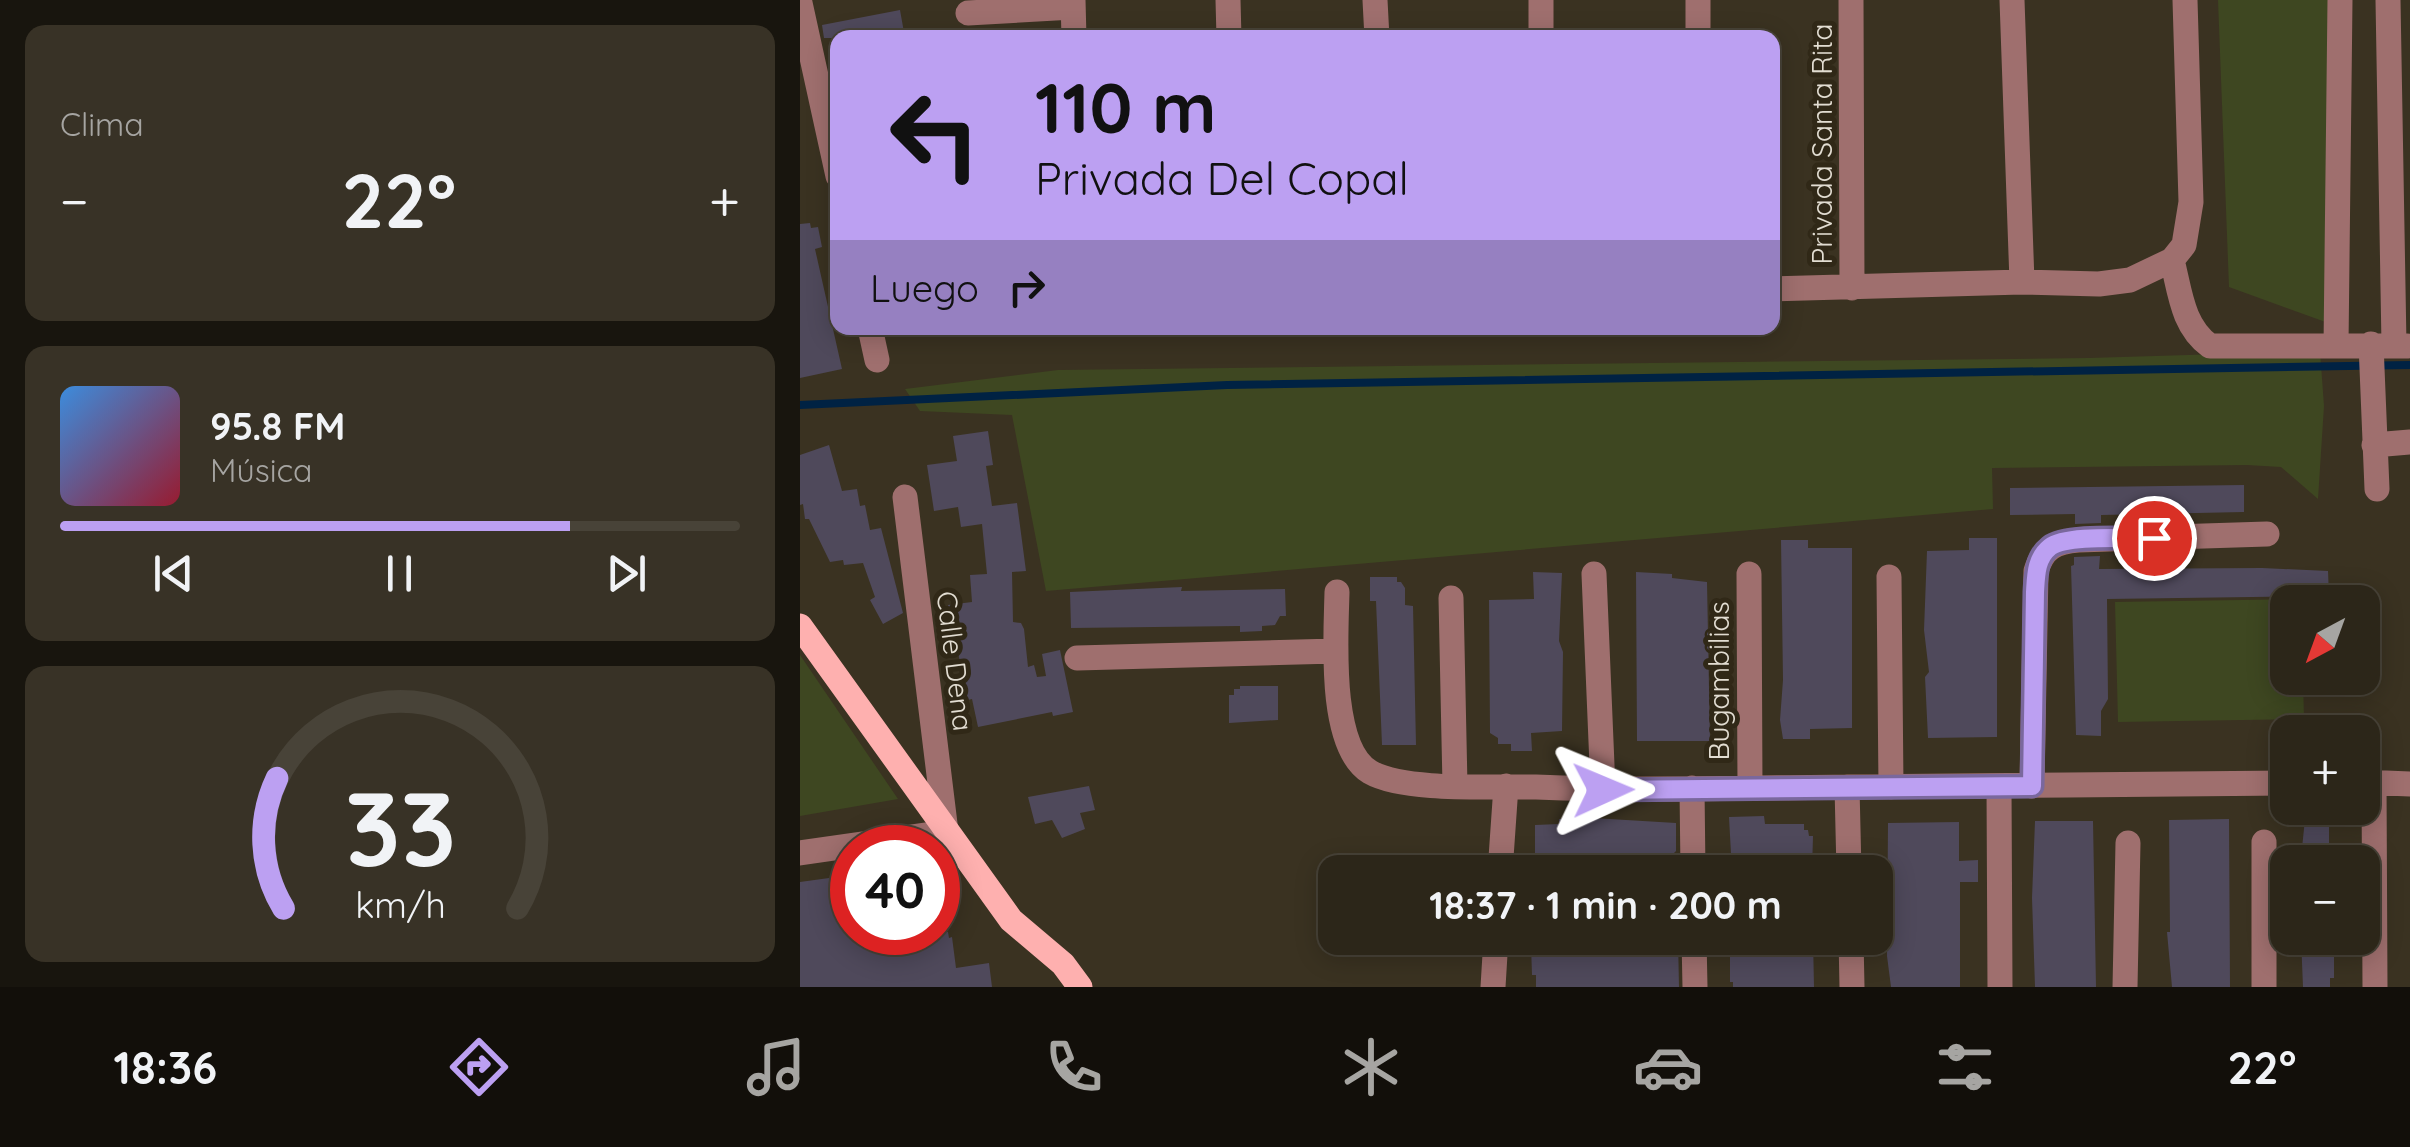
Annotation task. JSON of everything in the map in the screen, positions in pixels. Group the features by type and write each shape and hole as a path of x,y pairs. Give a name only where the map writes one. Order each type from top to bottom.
{"main road":[{"path":"800,626 941,825"},
{"path":"960,851 1011,920 1063,964 1080,987"}],"street":[{"path":"1228,0 1229,30"},
{"path":"1375,0 1376,30"},
{"path":"1541,0 1541,30"},
{"path":"1698,0 1698,30"},
{"name":"Privada Santa Rita","path":"1851,0 1852,288"},
{"path":"2012,0 2022,282"},
{"path":"1780,289 2022,282 2099,284 2130,280 2172,260 2184,245 2191,202 2185,0"},
{"path":"2336,346 2340,0"},
{"path":"2377,489 2373,433 2401,266 2388,0"},
{"path":"800,3 830,140"},
{"path":"968,17 1073,4 1074,30"},
{"path":"2172,260 2188,322 2196,336 2210,346 2386,349"},
{"path":"872,335 877,360"},
{"path":"2373,433 2410,442"},
{"name":"Calle Dena","path":"905,497 945,825"},
{"path":"2032,786 2036,572 2047,550 2061,542 2078,540 2267,534"},
{"path":"1594,574 1603,790"},
{"name":"Bugambilias","path":"1749,574 1750,788"},
{"path":"1889,578 1891,787"},
{"path":"1338,592 1336,651 1344,739 1354,758 1369,771 1386,778 1455,786 1603,790 2270,782"},
{"path":"1451,598 1455,786"},
{"path":"1077,658 1336,651"},
{"path":"2380,783 2410,784"},
{"path":"1501,855 1506,786"},
{"path":"2000,786 2000,987"},
{"path":"1847,787 1849,855"},
{"path":"1692,788 1693,855"},
{"path":"2369,825 2375,987"},
{"path":"2264,842 2264,987"},
{"path":"2125,987 2128,843"},
{"path":"800,853 830,849"},
{"path":"1492,987 1495,955"},
{"path":"1694,955 1695,987"},
{"path":"1851,955 1852,987"}],"green space":[{"path":"2218,0 2331,0 2331,324 2229,287"},
{"path":"2320,351 2324,406 2318,499 2281,467 1992,468 1993,509 1046,591 1012,415 920,411 905,389 1058,370 2089,358"},
{"path":"2270,600 2270,695 2303,695 2304,715 2270,715 2270,720 2118,722 2115,602"},
{"path":"800,655 898,799 800,816"}],"building":[{"path":"900,10 904,30 830,30 830,38 824,38 822,25"},
{"path":"800,224 818,227 822,247 815,249 830,316 830,335 834,335 842,369 800,378"},
{"path":"988,431 993,465 986,466 992,506 1017,503 1026,571 1012,572 1013,622 1021,623 1024,629 1028,667 1034,665 1037,677 1046,676 1042,654 1060,650 1073,712 1053,716 1052,712 978,727 972,699 968,700 948,605 972,602 970,575 987,574 982,524 961,527 958,507 934,511 927,465 957,461 953,436"},
{"path":"829,445 842,491 857,489 870,530 881,528 903,613 883,624 870,600 875,597 863,563 830,562 809,519 805,519 803,504 800,505 800,455"},
{"path":"2244,485 2244,512 2101,515 2101,523 2075,524 2075,514 2010,515 2010,488"},
{"path":"1969,538 1997,538 1997,737 1928,738 1925,677 1929,672 1924,630 1927,551 1969,550"},
{"path":"1781,540 1808,540 1808,548 1852,548 1852,728 1810,729 1810,739 1783,739 1780,720"},
{"path":"2100,556 2099,569 2328,571 2329,585 2270,585 2270,597 2107,599 2108,699 2101,711 2101,736 2076,735 2071,566 2074,557"},
{"path":"1533,572 1562,573 1562,731 1531,733 1532,751 1511,751 1511,744 1498,744 1498,738 1490,733 1489,600 1534,599"},
{"path":"1636,572 1672,574 1672,578 1707,582 1710,741 1637,741"},
{"path":"1370,577 1397,577 1405,588 1405,605 1413,606 1416,745 1382,745 1376,601 1370,601"},
{"path":"1182,587 1181,591 1285,589 1286,616 1280,616 1275,625 1262,626 1262,631 1240,632 1240,626 1071,628 1070,592"},
{"path":"1278,686 1278,720 1229,723 1229,695 1234,695 1234,689"},
{"path":"1089,786 1095,810 1080,813 1085,829 1062,838 1052,820 1035,824 1028,797"},
{"path":"1764,816 1765,824 1804,824 1804,830 1813,836 1812,855 1731,855 1729,817"},
{"path":"1559,819 1676,823 1676,851 1672,855 1535,855 1535,825 1559,824"},
{"path":"2229,819 2230,987 2172,987 2167,932 2169,820"},
{"path":"2035,821 2093,821 2096,987 2035,987"},
{"path":"1959,822 1959,861 1978,860 1978,882 1960,882 1960,987 1891,987 1887,955 1893,955 1893,855 1888,855 1888,823"},
{"path":"2304,825 2329,825 2329,845 2302,845"},
{"path":"829,878 830,955 954,955 956,968 989,963 992,987 800,987 800,882"},
{"path":"1531,955 1678,955 1679,987 1536,987 1536,975 1532,975"},
{"path":"1730,955 1813,955 1814,987 1733,987"},
{"path":"2302,955 2334,955 2330,987 2303,987"}],"waterway":[{"path":"800,405 1227,385 2410,365"}],"route":[{"path":"1603,790 2032,786 2035,592 2040,560 2053,544 2061,542 2154,538"}]}
